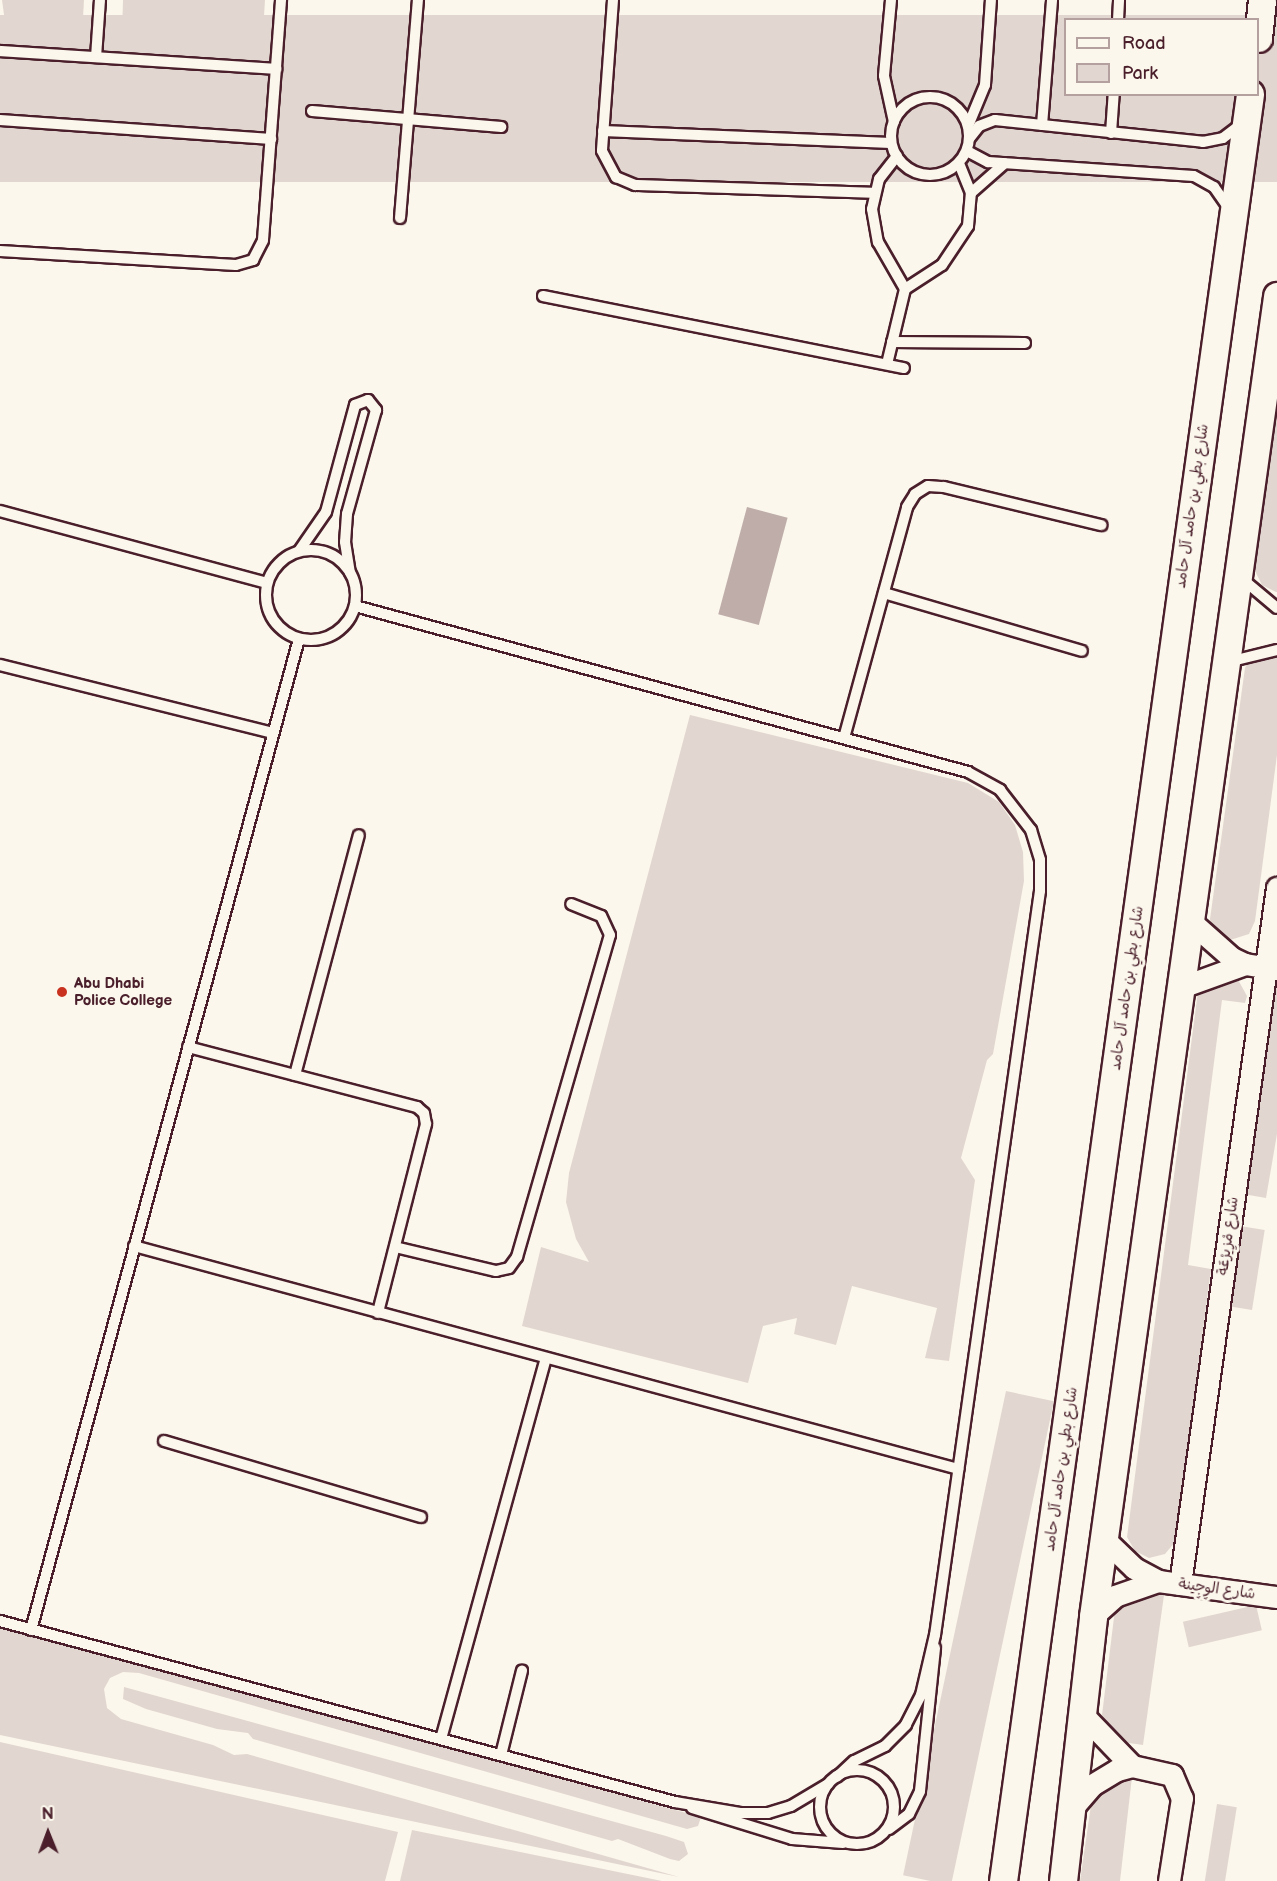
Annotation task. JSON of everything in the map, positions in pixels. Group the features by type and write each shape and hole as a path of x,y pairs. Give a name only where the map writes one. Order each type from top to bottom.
{"street":[{"path":"1259,23 1262,0"},
{"name":"شارع بطي بن حامد آل حامد","path":"1003,1881 1248,106"},
{"path":"1063,1881 1093,1616 1277,296"},
{"name":"شارع مْزِيرْعَة","path":"1180,1584 1263,967 1277,888"},
{"path":"1190,921 1215,946 1263,967"},
{"path":"1179,988 1263,967"},
{"name":"شارع الوِجِينة","path":"1104,1539 1134,1568 1158,1581 1277,1597"},
{"name":"شارع الوِجِينة","path":"1093,1616 1115,1596 1158,1581"},
{"path":"1082,1714 1132,1766"},
{"path":"1073,1808 1104,1776 1132,1766 1165,1771 1181,1790 1168,1881"}],"lane":[{"path":"96,57 100,0"},
{"path":"0,251 245,264 262,248 281,0"},
{"path":"400,218 418,0"},
{"path":"613,0 602,151 609,170 634,185 874,193"},
{"path":"891,0 884,76 894,122 891,143 897,156 921,174 941,174 959,163 967,151 968,126 985,85 992,0"},
{"path":"1042,125 1052,0"},
{"path":"1118,18 1119,0"},
{"path":"0,51 276,69"},
{"path":"1112,133 1114,96"},
{"path":"894,122 909,103 933,97 955,106 968,126"},
{"path":"969,139 974,130 990,121 1203,142 1232,133 1248,106"},
{"path":"312,111 501,127"},
{"path":"0,120 271,139"},
{"path":"603,131 891,143"},
{"path":"967,151 988,162 1194,176 1214,187 1231,216"},
{"path":"887,364 905,289 878,242 872,209 879,179 897,156"},
{"path":"905,289 930,274 951,255 968,226 971,193 959,163"},
{"path":"971,193 1005,163"},
{"path":"543,296 904,368"},
{"path":"892,342 1025,343"},
{"path":"368,400 376,410 347,514 345,542 356,594 355,606 350,617 334,634 311,640 299,639 288,634 271,618 265,595 266,583 278,563 298,551 326,512 355,405 368,400"},
{"path":"844,738 910,500 928,486 944,487 1101,525"},
{"path":"0,511 266,583"},
{"path":"298,551 322,551 350,572"},
{"path":"1238,575 1277,608"},
{"path":"884,593 1083,651"},
{"path":"355,606 844,738 985,779 1024,816 1040,860 1040,891 935,1635 921,1695 906,1725 885,1746 854,1761 832,1780 791,1806 768,1813 740,1813 675,1802"},
{"path":"31,1630 299,639"},
{"path":"1225,663 1277,651"},
{"path":"0,665 272,733"},
{"path":"295,1075 359,835"},
{"path":"395,1247 496,1271 509,1268 517,1257 610,934 601,916 571,904"},
{"path":"188,1047 417,1107 424,1113 426,1124 378,1312"},
{"path":"134,1246 958,1469"},
{"path":"441,1739 546,1358"},
{"path":"164,1441 421,1517"},
{"path":"0,1621 675,1802 792,1839 848,1844 869,1843 886,1831 909,1814 920,1791 935,1668 935,1635"},
{"path":"501,1755 522,1671"},
{"path":"848,1844 830,1833 824,1824 820,1803 832,1780 867,1771 885,1782 891,1791 895,1812 886,1831"}],"green space":[{"path":"2,0 84,0 83,18 79,25 69,28 16,25 5,22"},
{"path":"123,0 265,0 263,32 257,39 232,40 122,34"},
{"path":"0,15 1277,15 1277,182 0,182"},
{"path":"0,52 250,71 262,80 262,100 247,113 233,115 0,97"},
{"path":"1277,408 1276,592 1262,585 1255,571"},
{"path":"1274,654 1277,656 1277,755 1255,921 1249,934 1227,941 1211,926 1210,919 1245,668 1248,662"},
{"path":"690,715 968,783 999,802 1015,825 1023,852 1024,881 993,1054 987,1060 961,1158 975,1180 949,1361 925,1358 937,1308 852,1286 836,1345 794,1334 797,1318 763,1326 748,1383 522,1326 541,1247 589,1262 576,1239 566,1202 569,1173"},
{"path":"1236,976 1247,996 1245,1003 1222,1000 1188,1265 1211,1269 1175,1542 1165,1554 1149,1558 1135,1551 1127,1537 1198,991"},
{"path":"1277,986 1277,1134 1266,1198 1243,1194 1273,988"},
{"path":"1240,1226 1265,1230 1252,1310 1227,1306"},
{"path":"1006,1391 1054,1401 952,1881 930,1881 903,1875"},
{"path":"1165,1588 1143,1745 1122,1742 1102,1715 1117,1593"},
{"path":"1256,1605 1262,1630 1189,1647 1183,1622"},
{"path":"0,1627 701,1817 698,1826 687,1829 139,1673 123,1672 110,1678 104,1689 107,1708 121,1719 213,1745 234,1755 247,1754 679,1877 0,1735"},
{"path":"124,1687 666,1836 684,1842 688,1854 679,1861 670,1859 618,1839 612,1841 253,1739 248,1733 217,1729 146,1709 123,1699"},
{"path":"0,1742 398,1832 385,1881 0,1881"},
{"path":"1132,1777 1120,1881 1080,1881 1091,1805 1105,1784"},
{"path":"1217,1804 1237,1807 1225,1881 1205,1881"},
{"path":"412,1830 662,1881 400,1881"}],"shaded area":[{"path":"747,507 788,518 759,625 718,614"}],"place":[{"name":"Abu Dhabi Police College","path":"62,992"}]}
